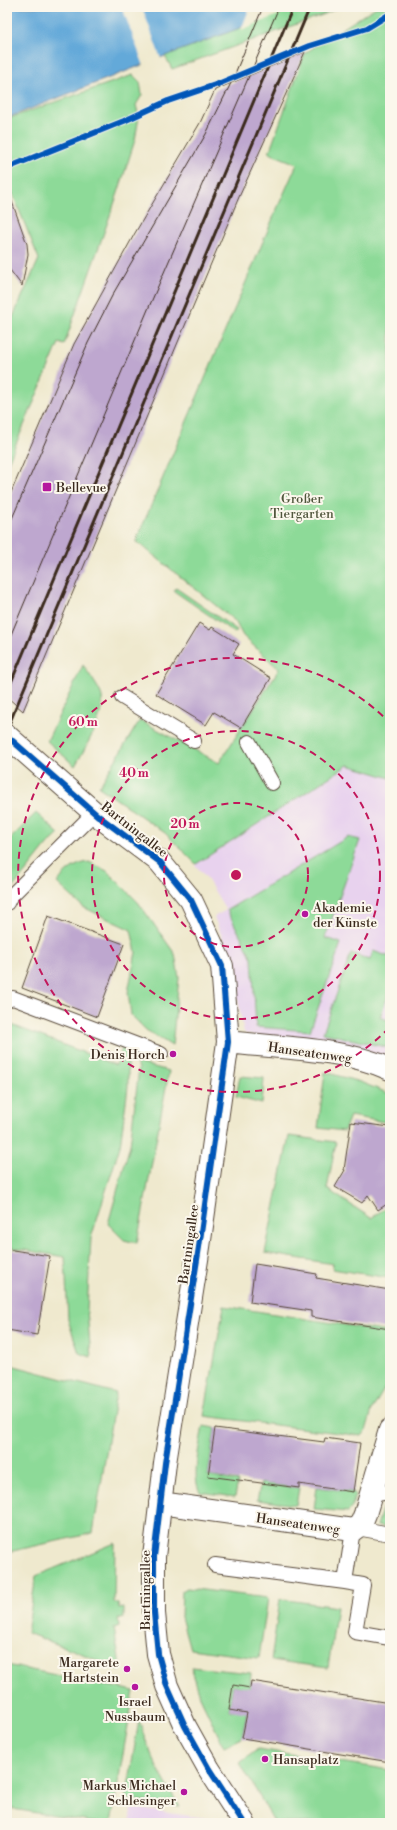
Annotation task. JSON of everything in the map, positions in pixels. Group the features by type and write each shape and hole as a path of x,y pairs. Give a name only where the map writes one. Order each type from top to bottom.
{"street":[{"name":"Bartningallee","path":"7,736 94,812 160,862 191,900 222,966 228,1042 199,1247 165,1463 153,1586 158,1654 167,1686 184,1726 208,1769 244,1823"},
{"name":"Hanseatenweg","path":"228,1042 320,1051 361,1059 390,1069"},
{"name":"Hanseatenweg","path":"160,1504 355,1529 361,1524 365,1514 380,1493 390,1430"}],"lane":[{"path":"122,697 194,741"},
{"path":"249,742 272,783"},
{"path":"7,903 10,897 94,812"},
{"path":"7,1000 13,998 161,1054"},
{"path":"345,1582 355,1529 390,1534"},
{"path":"215,1565 363,1585 355,1632 390,1638"}],"shaded area":[{"name":"Akademie der Künste","path":"348,765 390,778 390,1058 246,1034 244,1032 229,954 214,917 226,910 206,877 195,865"},
{"path":"132,1808 213,1819 216,1823 130,1823"}],"green space":[{"path":"296,7 340,7 325,14 172,69 165,56"},
{"name":"Großer Tiergarten","path":"376,7 390,7 390,778 348,765 196,864 165,833 99,787 140,720 219,763 279,669 243,636 235,621 136,541 297,164 269,153 305,53"},
{"path":"133,75 140,82 142,95 136,105 139,117 135,140 118,193 64,345 59,343 7,465 7,330 39,259 9,185 7,185 7,119"},
{"path":"176,588 237,630 235,633 174,591"},
{"path":"83,665 99,690 102,697 102,705 93,733 75,766 47,741"},
{"path":"36,813 59,834 47,845 7,895 7,838 10,839"},
{"path":"348,837 360,840 325,938 341,943 310,1031 256,1027 252,958 227,910"},
{"path":"89,862 107,871 138,902 175,954 179,978 172,1046 146,1030 131,1015 128,992 136,952 131,930 83,907 57,883 71,869 79,864"},
{"path":"373,951 390,957 390,990 380,1017 390,1021 390,1048 323,1033 351,953 370,960"},
{"path":"12,1025 116,1065 122,1048 128,1051 128,1087 120,1146 91,1238 87,1310 91,1357 79,1353 68,1320 65,1257 7,1247 7,1037"},
{"path":"135,1062 169,1071 137,1243 124,1240 108,1224 130,1145 139,1068"},
{"path":"325,1072 360,1082 390,1094 390,1123 350,1116 344,1131 318,1128"},
{"path":"240,1076 264,1078 262,1104 236,1097"},
{"path":"289,1136 336,1142 327,1189 371,1218 390,1205 390,1278 332,1269 333,1264 265,1253"},
{"path":"224,1306 390,1332 390,1379 372,1410 366,1431 362,1436 204,1416"},
{"path":"7,1364 116,1393 93,1533 13,1551 7,1551"},
{"path":"203,1426 215,1428 208,1476 238,1481 235,1497 200,1492 197,1486 196,1469"},
{"path":"261,1483 299,1488 296,1505 257,1500"},
{"path":"317,1487 353,1492 355,1495 352,1507 348,1512 314,1509"},
{"path":"383,1506 390,1507 390,1528 377,1526"},
{"path":"115,1543 114,1602 118,1604 119,1609 124,1608 124,1617 118,1619 119,1626 114,1628 121,1671 78,1652 27,1633 36,1576"},
{"path":"187,1588 268,1598 259,1658 190,1649 181,1617 182,1591"},
{"path":"280,1599 337,1607 328,1668 271,1660"},
{"path":"7,1665 134,1691 111,1823 97,1823 7,1808"},
{"path":"191,1667 251,1673 250,1689 233,1685 229,1710 247,1711 242,1738 224,1747 201,1699"},
{"path":"139,1720 156,1765 180,1807 126,1799"},
{"path":"258,1749 390,1770 390,1823 275,1823 240,1763"}],"water":[{"path":"7,7 296,7 165,56 7,118"}],"pier":[{"path":"122,7 142,7 161,59 144,66"},
{"path":"250,7 298,7 241,30"}],"building":[{"path":"305,52 239,197 23,711 7,697 7,502 74,344 135,233 200,123 215,90"},
{"path":"7,196 10,196 27,244 28,254 22,286 7,266"},
{"path":"199,623 210,630 212,627 239,644 233,654 271,678 241,728 214,712 206,725 156,694"},
{"path":"48,916 124,944 97,1017 22,988"},
{"path":"351,1122 390,1127 390,1202 378,1210 368,1195 362,1203 335,1187 345,1170"},
{"path":"7,1249 50,1256 37,1335 7,1330"},
{"path":"255,1264 317,1274 316,1278 390,1290 390,1329 311,1317 311,1311 250,1302"},
{"path":"215,1428 324,1442 325,1438 360,1443 353,1492 299,1484 299,1488 208,1476"},
{"path":"251,1681 390,1703 390,1762 242,1738 247,1713 229,1710 233,1685 250,1688"}],"tram line":[{"path":"7,530 88,343 113,294 206,134 231,83 263,7"},
{"path":"7,644 149,307 279,7"}],"railway":[{"path":"7,692 293,7"},
{"path":"7,729 310,7"}],"cycle path":[{"path":"7,168 124,121 168,101 218,84 309,46 367,28 390,14"},
{"path":"7,736 97,815 160,862 191,900 222,966 228,1042 199,1247 165,1463 154,1557 154,1613 158,1654 167,1686 185,1726 209,1769 244,1823"}],"place":[{"name":"Bellevue","path":"47,487"},
{"name":"Akademie der Künste","path":"305,914"},
{"name":"Denis Horch","path":"173,1054"},
{"name":"Margarete Hartstein","path":"127,1669"},
{"name":"Israel Nussbaum","path":"135,1687"},
{"name":"Hansaplatz","path":"265,1759"},
{"name":"Markus Michael Schlesinger","path":"184,1792"}]}
